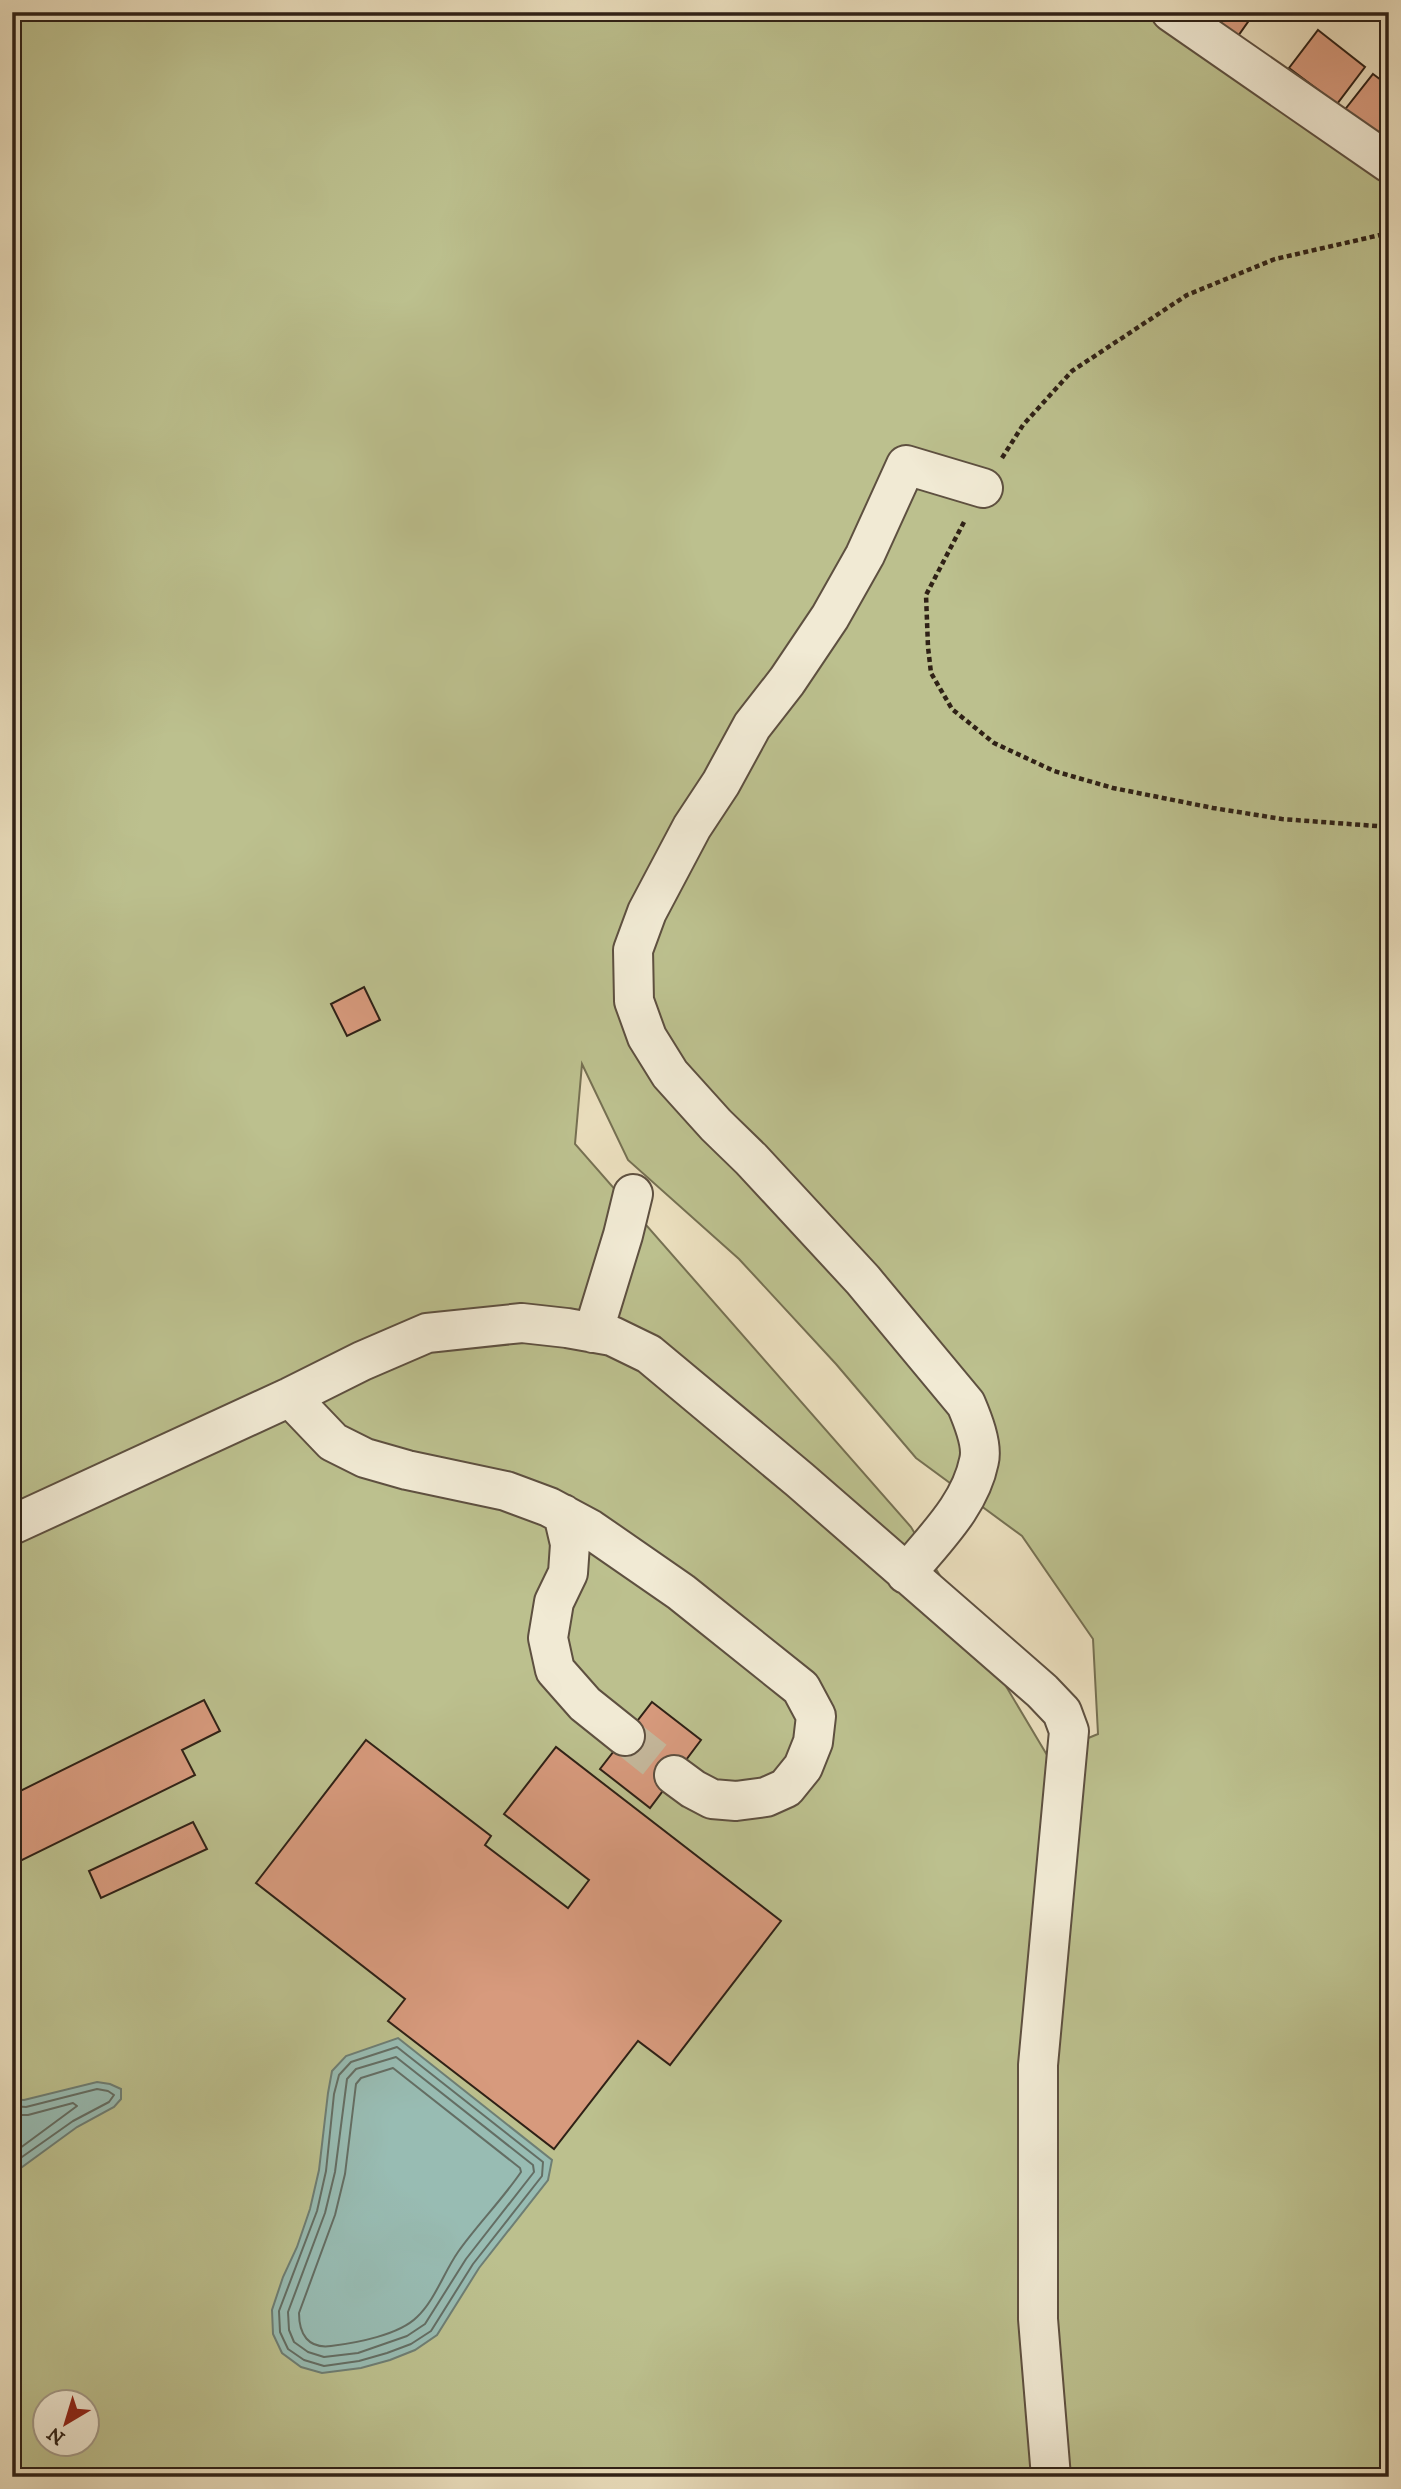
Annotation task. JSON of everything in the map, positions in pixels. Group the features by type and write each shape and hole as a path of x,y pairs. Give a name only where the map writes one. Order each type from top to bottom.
{"street":[{"path":"1171,12 1389,163"},
{"path":"906,1574 962,1504 980,1459 974,1423 966,1404 863,1280 670,1074 647,1037 635,1001 634,950 647,912 691,827 721,783 752,726 787,681 830,617 865,555 906,465 983,488"},
{"path":"593,1333 633,1194"},
{"path":"12,1525 427,1333 522,1323 567,1328 612,1336 649,1354 800,1480 1042,1690 1062,1712 1069,1731 1038,2065 1038,2319 1051,2477"},
{"path":"290,1397 333,1442 365,1458 418,1473 506,1491 563,1514 590,1529 681,1592 801,1688 816,1716 813,1742 803,1767 786,1788 766,1797 736,1801 712,1799 674,1775"},
{"path":"563,1514 570,1544 568,1573 554,1602 548,1637 555,1670 585,1704 625,1736"}],"path":[{"path":"1389,233 1275,259 1187,295 1072,371 1023,425 983,488 926,594 931,673 952,709 994,743 1054,771 1213,808 1282,819 1389,827"}],"green space":[{"path":"12,12 1168,12 1295,102 1389,184 1389,2477 12,2477","holes":["582,1064 628,1160 739,1259 836,1364 916,1458 1022,1536 1093,1639 1098,1734 1047,1755 911,1527 575,1144"]}],"water":[{"path":"398,2038 552,2160 548,2180 479,2268 437,2335 415,2350 390,2360 361,2368 322,2373 301,2367 282,2353 273,2334 272,2310 310,2209 319,2170 332,2071 346,2056"},
{"path":"97,2082 121,2089 121,2099 114,2107 77,2127 18,2170 12,2171 12,2099 24,2100"}],"building":[{"path":"1207,12 1255,12 1238,36"},
{"path":"1318,30 1365,67 1337,104 1289,68"},
{"path":"1373,74 1389,86 1389,134 1386,133 1380,141 1343,112"},
{"path":"364,987 380,1020 347,1036 331,1004"},
{"path":"204,1700 220,1731 182,1750 195,1775 12,1865 12,1795"},
{"path":"652,1702 701,1740 650,1808 600,1769"},
{"path":"366,1740 491,1836 485,1845 568,1908 589,1880 504,1814 556,1747 781,1921 670,2065 638,2041 554,2149 388,2021 405,1999 256,1883"},
{"path":"193,1822 207,1849 101,1898 89,1871"}],"tunnel":[{"path":"625,1736 674,1775"}]}
